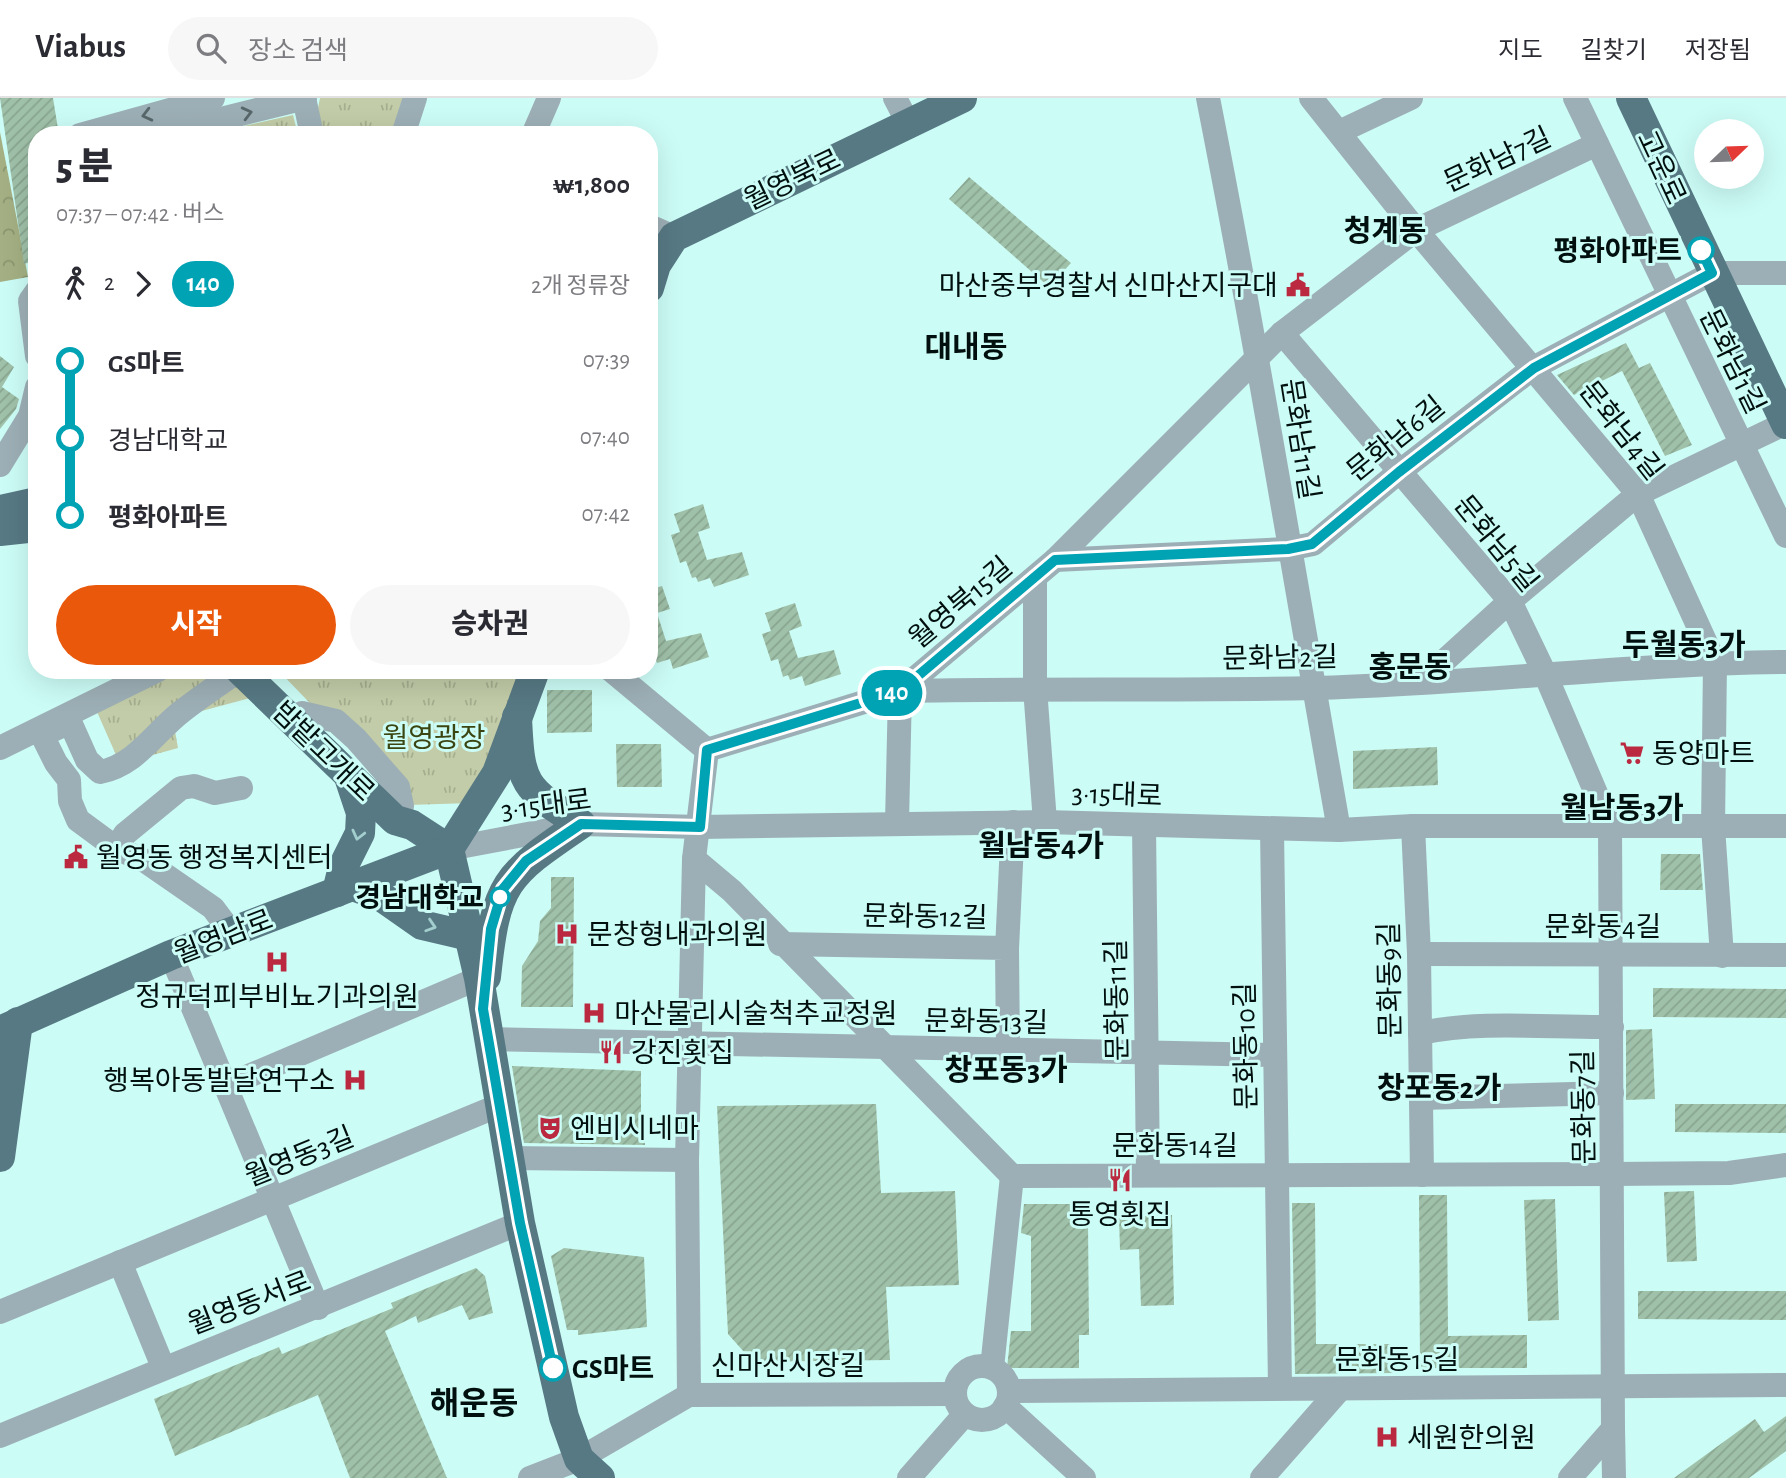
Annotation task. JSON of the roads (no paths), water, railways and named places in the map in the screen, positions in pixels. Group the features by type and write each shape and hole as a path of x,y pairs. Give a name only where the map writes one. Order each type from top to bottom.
{"main road":[{"name":"월영북로","path":"658,254 662,232 902,111 962,98"},
{"name":"고운로","path":"1631,98 1712,273 1786,423"},
{"path":"0,510 28,504"},
{"path":"0,531 28,528"},
{"name":"밤밭고개로","path":"249,679 395,820 407,816"},
{"name":"밤밭고개로","path":"269,679 407,816 449,849"},
{"path":"532,679 496,774 449,849 479,978 487,1039 520,1223 564,1417 589,1469"},
{"path":"483,1009 491,929 503,889 526,861 581,824 547,803 524,779 517,717"},
{"path":"349,776 361,813 360,833 342,867 345,889 382,897 422,925 469,936"},
{"name":"월영남로","path":"9,1026 170,955 449,849"},
{"path":"0,1157 9,1026"}],"street":[{"path":"170,126 213,98"},
{"path":"134,126 304,98 310,126"},
{"path":"406,126 415,98"},
{"path":"537,126 549,98"},
{"name":"문화남11길","path":"1208,98 1259,357 1288,549 1339,830"},
{"name":"문화남4길","path":"1311,98 1416,230 1638,494 1714,663 1713,827 1722,956"},
{"path":"1339,132 1410,98"},
{"name":"문화남1길","path":"1575,98 1786,536"},
{"name":"문화남7길","path":"1259,357 1282,332 1416,230 1597,144"},
{"path":"1712,273 1786,273"},
{"name":"문화남6길","path":"1055,560 1288,549 1312,544 1399,472 1534,368 1712,273"},
{"name":"문화남5길","path":"1282,332 1510,601 1546,676 1610,826"},
{"name":"월영북15길","path":"707,750 900,691 1055,560 1259,357"},
{"path":"0,465 28,419"},
{"path":"1420,683 1510,601 1638,494 1786,423"},
{"path":"1035,578 1035,688 1045,822"},
{"name":"문화남2길","path":"900,691 1314,688 1546,676 1714,663 1786,662"},
{"path":"0,748 140,679"},
{"path":"227,679 180,712 125,764 111,770 100,772 88,760 70,722 42,734 56,763 69,780 70,801 78,820 116,848 145,861 213,908 231,932"},
{"path":"622,679 707,750"},
{"path":"897,823 900,691"},
{"name":"신마산시장길","path":"707,750 700,827 694,859 687,1160 688,1395 960,1404"},
{"path":"116,848 125,834 181,788 194,786 215,793 241,788"},
{"path":"1007,949 1013,822"},
{"name":"3·15대로","path":"449,849 581,824 700,827 1045,822 1339,830 1413,826 1786,826"},
{"name":"문화동11길","path":"1144,825 1148,1174"},
{"name":"문화동9길","path":"1413,826 1419,954 1422,1175"},
{"name":"문화동7길","path":"1610,826 1614,1478"},
{"name":"문화동10길","path":"1272,829 1280,1388"},
{"path":"694,859 732,891 780,944 1012,1177 992,1368"},
{"name":"문화동12길","path":"780,944 1007,949 1008,1052"},
{"name":"문화동4길","path":"1419,954 1786,955"},
{"path":"170,955 318,1308"},
{"path":"225,1086 479,978"},
{"path":"1420,1033 1445,1028 1544,1024 1612,1027"},
{"name":"문화동13길","path":"487,1039 1008,1052 1274,1055"},
{"path":"1422,1098 1612,1093"},
{"name":"월영동3길","path":"0,1312 500,1105"},
{"path":"509,1158 687,1160"},
{"name":"문화동14길","path":"1012,1177 1148,1174 1613,1174 1728,1172 1786,1165"},
{"name":"월영동서로","path":"0,1437 163,1367 318,1308 520,1223"},
{"path":"120,1262 163,1367"},
{"path":"909,1478 960,1404 963,1373 976,1366 992,1368 1004,1377 1007,1399 1084,1478"},
{"name":"문화동15길","path":"1007,1399 1280,1388 1786,1385"},
{"path":"1262,1478 1340,1389"},
{"path":"530,1478 589,1469 688,1395"},
{"path":"960,1404 987,1419 1007,1399"},
{"path":"1570,1478 1613,1429"}],"place":[{"name":"평화아파트","path":"1701,250"},
{"name":"마산중부경찰서 신마산지구대","path":"1298,285"},
{"name":"동양마트","path":"1632,753"},
{"name":"월영동 행정복지센터","path":"76,857"},
{"name":"경남대학교","path":"500,897"},
{"name":"문창형내과의원","path":"567,934"},
{"name":"정규덕피부비뇨기과의원","path":"277,962"},
{"name":"마산물리시술척추교정원","path":"594,1013"},
{"name":"강진횟집","path":"611,1052"},
{"name":"행복아동발달연구소","path":"355,1080"},
{"name":"엔비시네마","path":"550,1128"},
{"name":"통영횟집","path":"1120,1180"},
{"name":"GS마트","path":"553,1368"},
{"name":"세원한의원","path":"1387,1437"}],"district":[{"name":"청계동","path":"1385,231"},
{"name":"대내동","path":"966,347"},
{"name":"두월동3가","path":"1684,645"},
{"name":"홍문동","path":"1410,667"},
{"name":"월남동3가","path":"1622,808"},
{"name":"월남동4가","path":"1041,846"},
{"name":"창포동3가","path":"1006,1070"},
{"name":"창포동2가","path":"1439,1088"},
{"name":"해운동","path":"474,1403"}],"park label":[{"name":"월영광장","path":"434,737"}]}
